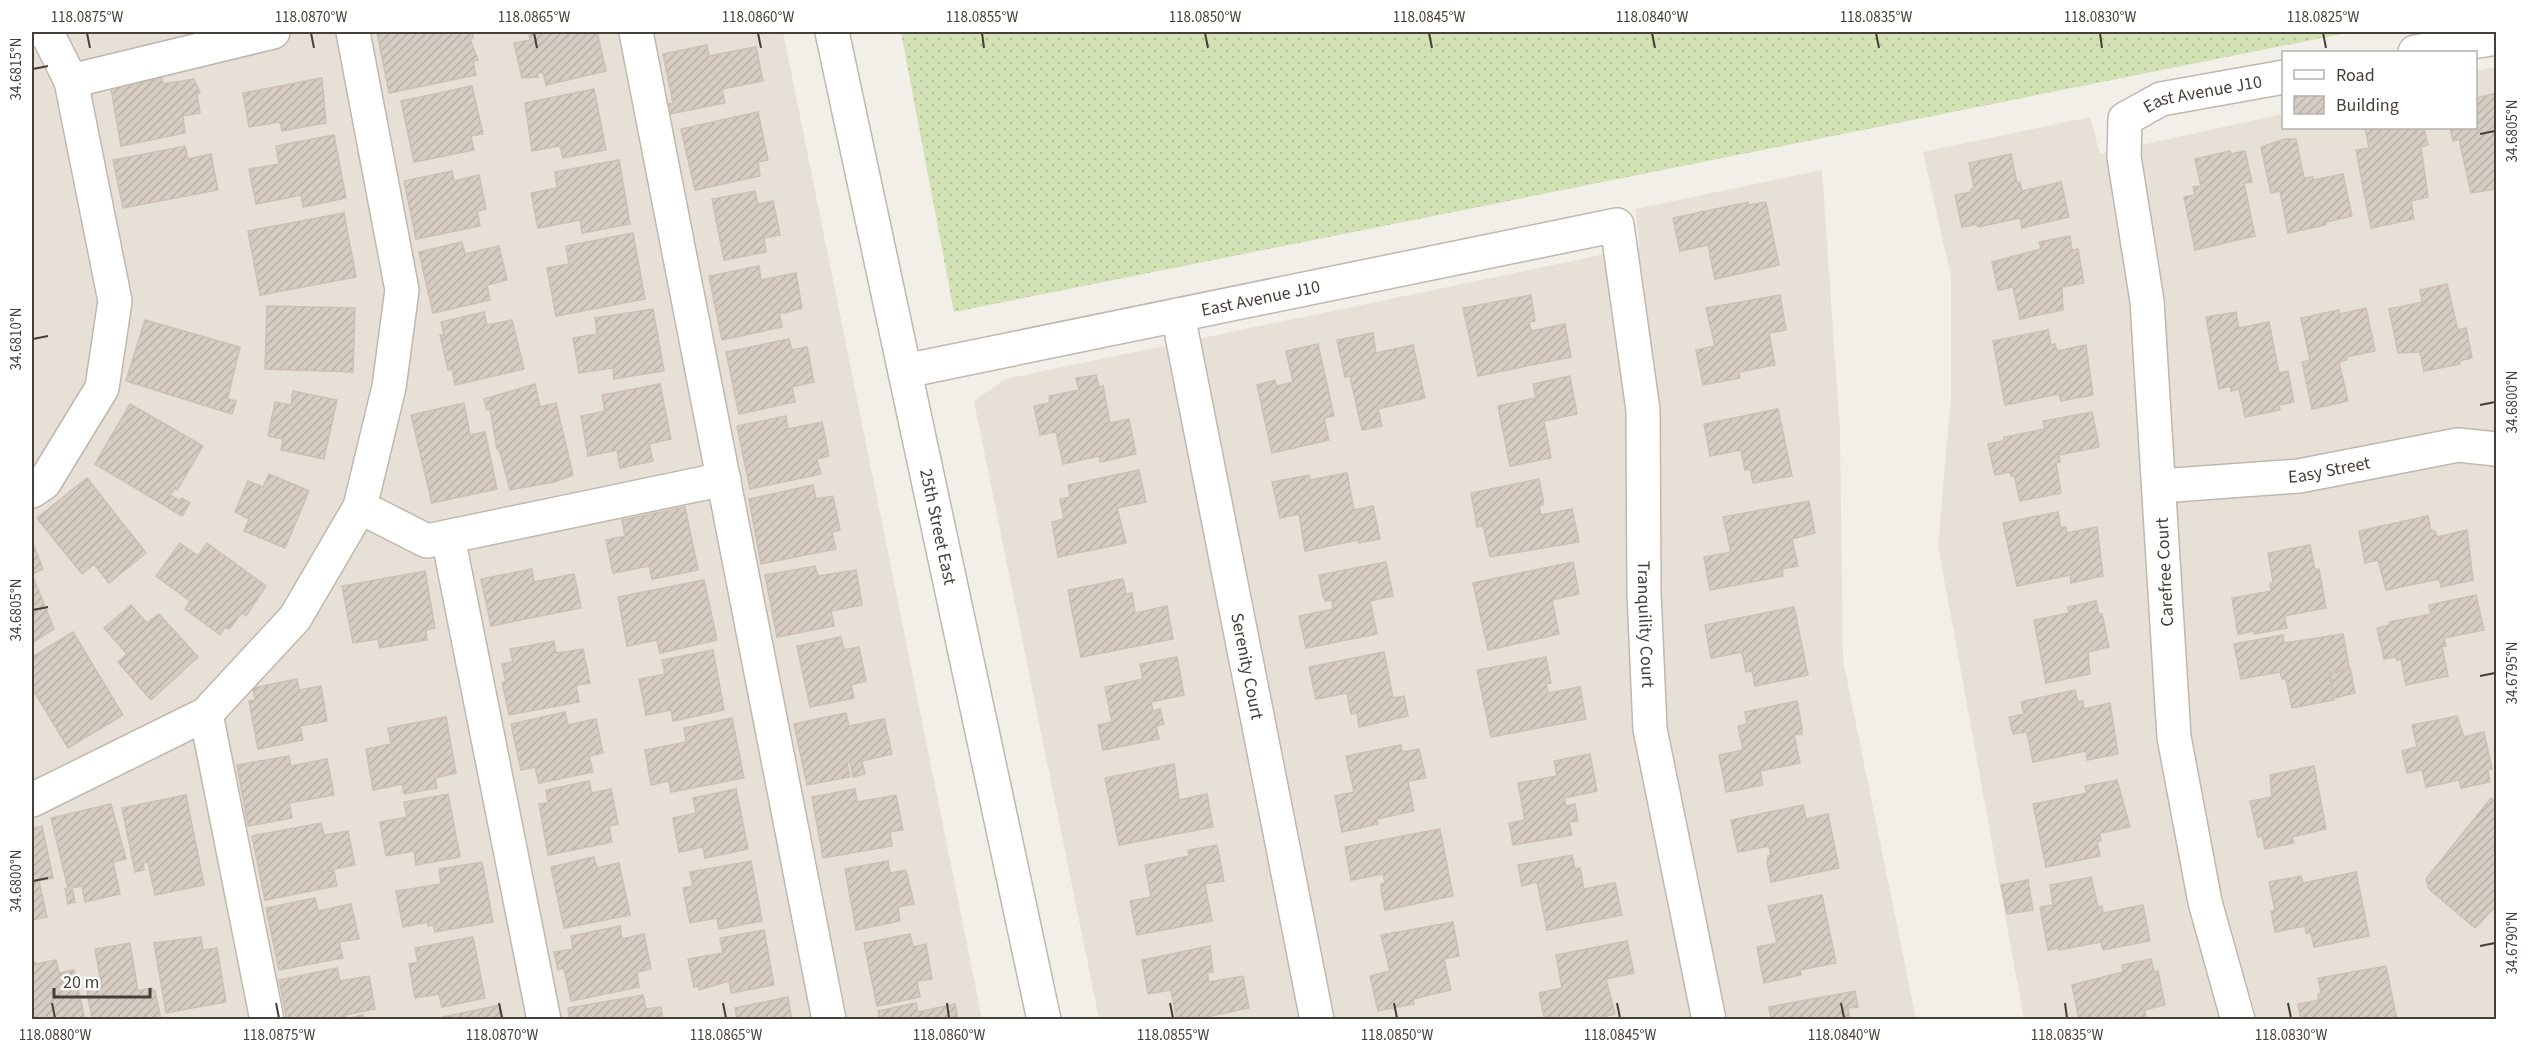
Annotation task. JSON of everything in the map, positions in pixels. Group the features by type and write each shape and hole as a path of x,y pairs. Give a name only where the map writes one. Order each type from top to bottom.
{"street":[{"path":"32,490 44,483 102,388 115,301 71,81 48,35 43,32"},
{"path":"71,81 273,32"},
{"path":"32,800 206,714 295,618 360,507 390,387 402,290 353,32"},
{"path":"636,32 829,1020"},
{"name":"25th Street East","path":"832,32 1044,1020"},
{"path":"2421,51 2496,38"},
{"name":"East Avenue J10","path":"2125,119 2161,99 2282,76"},
{"name":"Carefree Court","path":"2125,119 2124,157 2147,301 2174,737 2205,902 2238,1020"},
{"name":"East Avenue J10","path":"905,371 1617,225"},
{"name":"Tranquility Court","path":"1617,225 1642,410 1644,593 1650,729 1710,1020"},
{"name":"Serenity Court","path":"1178,315 1317,1020"},
{"name":"Easy Street","path":"2160,486 2299,476 2458,445 2496,449"},
{"path":"360,507 427,541 724,479"},
{"path":"448,537 544,1020"},
{"path":"206,714 267,1020"}],"shaded area":[{"path":"32,32 783,32 982,1019 32,1019"},
{"path":"2496,67 2496,1019 2024,1019 1938,545 1951,398 1951,277 1923,152 2090,117 2100,154 2282,114 2282,129 2477,129 2477,71"},
{"path":"1822,170 1840,432 1843,660 1916,1019 1099,1019 974,401 1005,379 1640,247 1635,209"}],"green space":[{"path":"901,32 2352,32 954,312"}],"building":[{"path":"377,32 472,32 473,38 470,39 478,60 473,61 476,75 389,93"},
{"path":"529,32 597,32 606,71 546,85 543,72 537,74 538,77 522,78 514,43 530,40"},
{"path":"707,45 709,56 756,47 763,81 722,89 725,103 669,114 667,104 673,103 663,54"},
{"path":"161,73 163,84 194,79 200,93 197,94 200,113 183,116 185,133 121,146 110,83"},
{"path":"322,78 326,123 282,131 280,122 249,127 243,93"},
{"path":"472,86 483,134 471,136 474,150 414,162 401,101"},
{"path":"594,89 606,150 563,158 560,146 532,151 525,103"},
{"path":"2493,94 2496,111 2496,189 2471,193 2459,139 2453,141 2450,129 2477,129 2477,98"},
{"path":"758,112 768,160 758,162 760,176 695,190 681,129"},
{"path":"2365,129 2424,129 2428,145 2421,147 2428,197 2411,201 2414,219 2371,228 2356,150 2369,148"},
{"path":"334,135 346,198 303,207 301,195 256,204 249,169 279,164 276,146"},
{"path":"2285,139 2296,139 2304,178 2313,177 2313,180 2343,174 2352,216 2326,222 2326,225 2288,233 2280,191 2271,193 2261,147"},
{"path":"185,146 188,159 211,154 218,190 123,208 113,160"},
{"path":"2230,151 2231,154 2245,151 2252,182 2244,183 2255,236 2195,250 2184,197 2195,195 2193,187 2201,186 2195,159"},
{"path":"2011,154 2017,183 2020,182 2022,191 2061,182 2069,217 2022,228 2020,218 1978,227 1977,224 1962,227 1955,195 1971,192 1974,188 1969,163"},
{"path":"619,160 630,224 582,233 580,220 538,228 531,193 557,188 555,172"},
{"path":"452,171 454,181 479,175 486,209 477,211 480,226 416,239 404,181"},
{"path":"755,191 758,204 773,201 780,235 764,238 766,252 724,260 712,199"},
{"path":"1748,202 1749,205 1766,202 1779,265 1715,279 1708,245 1680,251 1673,218"},
{"path":"344,213 356,277 260,295 248,231"},
{"path":"633,233 645,299 556,316 547,268 569,264 566,246"},
{"path":"2070,236 2072,250 2078,249 2084,283 2062,287 2063,310 2020,319 2013,287 1998,290 1992,262 2041,249 2039,242"},
{"path":"462,242 465,254 499,246 507,280 487,285 490,300 433,313 419,252"},
{"path":"759,266 761,280 796,273 802,308 785,313 779,312 782,327 722,340 709,276"},
{"path":"2447,284 2458,330 2466,328 2472,358 2459,361 2460,364 2424,371 2420,352 2398,353 2389,309 2422,302 2420,290"},
{"path":"1531,295 1535,321 1529,322 1531,331 1565,324 1571,357 1478,376 1463,308"},
{"path":"1780,295 1786,330 1769,333 1775,365 1739,372 1740,378 1703,385 1696,350 1715,346 1706,308"},
{"path":"267,306 355,308 353,372 265,369"},
{"path":"2366,308 2375,351 2346,357 2347,360 2339,362 2348,401 2312,409 2302,362 2310,360 2301,318 2339,310 2340,314"},
{"path":"653,309 664,371 614,379 613,368 579,373 573,338 597,334 595,318"},
{"path":"484,312 487,325 512,320 524,369 455,385 452,369 448,370 440,335 444,335 441,322"},
{"path":"2236,312 2239,328 2269,322 2279,373 2288,371 2294,402 2279,405 2280,410 2245,417 2239,389 2231,391 2230,386 2219,389 2206,317"},
{"path":"145,320 240,347 228,397 222,397 236,401 232,414 126,381"},
{"path":"2048,330 2051,345 2055,344 2057,351 2086,345 2093,395 2061,401 2059,394 2005,405 1993,341"},
{"path":"1373,333 1376,353 1413,345 1425,398 1378,409 1382,426 1362,430 1350,376 1345,377 1337,340"},
{"path":"789,339 792,350 807,347 814,382 792,387 795,402 739,414 726,352"},
{"path":"1318,344 1334,416 1324,418 1329,440 1272,453 1257,385 1275,380 1276,386 1293,382 1286,351"},
{"path":"1096,375 1099,387 1103,386 1110,423 1129,419 1136,454 1100,462 1099,456 1063,464 1056,432 1040,435 1034,406 1050,403 1049,396 1079,390 1076,378"},
{"path":"1570,376 1577,414 1544,421 1551,458 1510,466 1498,406 1536,398 1533,384"},
{"path":"535,384 540,407 556,403 573,475 554,482 510,490 499,449 497,449 490,409 487,410 484,399"},
{"path":"660,384 671,439 649,444 653,461 620,468 617,450 588,456 581,416 605,411 602,395"},
{"path":"293,391 337,400 324,459 281,450 283,439 268,436 275,402 291,405"},
{"path":"464,403 470,435 485,432 497,489 432,503 411,415"},
{"path":"130,404 203,446 177,490 175,488 170,495 180,501 182,498 190,503 182,516 95,464"},
{"path":"1778,409 1792,476 1753,483 1750,469 1745,470 1741,450 1710,456 1704,424"},
{"path":"2092,412 2099,447 2059,455 2060,462 2056,463 2061,493 2020,501 2014,475 2011,476 2010,472 1995,475 1988,444 2004,441 2004,437 2045,429 2043,421"},
{"path":"786,416 788,429 822,422 829,456 817,459 821,474 750,489 737,426"},
{"path":"1139,470 1146,502 1117,508 1126,543 1058,557 1052,522 1064,519 1060,499 1070,497 1068,485"},
{"path":"1347,473 1354,510 1373,506 1380,539 1359,543 1358,540 1305,551 1299,514 1280,518 1272,482 1309,475 1310,480"},
{"path":"269,474 309,491 285,548 244,531 249,519 235,512 248,481 263,487"},
{"path":"87,478 146,553 109,583 94,564 82,574 37,518"},
{"path":"1539,479 1543,499 1543,505 1539,506 1541,515 1572,509 1579,542 1490,557 1483,526 1477,527 1471,493"},
{"path":"813,485 816,499 833,496 840,530 832,532 836,549 761,564 749,499"},
{"path":"1809,501 1815,533 1792,539 1798,566 1782,569 1783,576 1710,590 1704,557 1731,552 1723,517"},
{"path":"685,507 698,570 652,579 649,566 613,573 606,540 625,536 622,520"},
{"path":"2058,512 2061,528 2066,527 2067,533 2097,527 2103,576 2071,583 2070,575 2017,586 2003,523"},
{"path":"2428,516 2431,531 2435,531 2437,537 2467,530 2473,580 2441,587 2439,579 2386,590 2378,560 2365,563 2359,531"},
{"path":"32,541 43,569 32,574"},
{"path":"180,543 198,556 207,543 266,586 246,616 242,613 229,629 225,627 220,635 185,609 190,601 156,576"},
{"path":"2310,545 2315,570 2319,569 2326,608 2284,616 2287,628 2254,634 2254,631 2238,634 2232,598 2271,591 2270,583 2273,582 2268,553"},
{"path":"1386,562 1393,596 1370,601 1377,634 1306,648 1299,616 1333,609 1332,600 1325,601 1323,597 1319,575"},
{"path":"1573,562 1579,594 1552,600 1559,634 1488,650 1473,583"},
{"path":"815,566 818,576 856,570 862,605 831,611 834,626 777,637 765,575"},
{"path":"532,569 534,582 574,574 581,608 491,626 481,579"},
{"path":"425,571 435,628 426,630 427,640 380,648 378,639 353,643 342,586"},
{"path":"32,574 54,629 32,643"},
{"path":"1123,579 1126,594 1132,593 1135,613 1167,606 1173,639 1081,657 1068,590"},
{"path":"704,580 717,640 660,653 657,640 627,646 618,597"},
{"path":"2476,595 2484,630 2444,638 2446,646 2442,647 2448,676 2406,685 2401,659 2397,660 2396,657 2384,659 2377,628 2390,625 2389,622 2431,614 2429,605"},
{"path":"2096,601 2099,614 2102,614 2109,647 2088,652 2090,674 2046,683 2034,620 2069,613 2068,607"},
{"path":"131,605 147,623 159,614 198,657 151,700 118,662 127,654 104,628"},
{"path":"1794,607 1808,675 1755,686 1752,671 1746,672 1742,652 1711,658 1705,625"},
{"path":"73,632 123,715 68,748 32,688 32,657"},
{"path":"2343,634 2349,667 2329,673 2334,700 2292,708 2286,679 2282,679 2280,672 2241,679 2234,644 2283,635 2284,643"},
{"path":"841,637 844,650 859,647 866,681 851,685 854,698 810,707 797,646"},
{"path":"554,641 556,653 583,649 590,683 576,685 579,702 509,715 502,682 506,682 502,664 513,662 510,649"},
{"path":"713,650 724,710 673,721 671,710 646,715 639,679 665,674 662,660"},
{"path":"1384,652 1393,698 1404,696 1408,716 1359,727 1357,713 1351,714 1347,693 1316,699 1309,667"},
{"path":"1177,657 1184,695 1151,702 1153,711 1160,709 1164,724 1156,726 1159,739 1103,750 1098,725 1112,722 1105,687 1143,679 1140,664"},
{"path":"1546,657 1551,683 1546,684 1548,693 1580,687 1586,719 1491,737 1477,670"},
{"path":"2350,668 2355,693 2334,698 2330,674"},
{"path":"297,679 299,690 321,686 327,721 300,726 303,740 258,749 249,701 255,700 253,688"},
{"path":"2075,690 2078,702 2083,701 2084,709 2110,703 2118,754 2087,760 2086,751 2033,762 2027,732 2013,734 2009,717 2024,714 2021,702"},
{"path":"1797,701 1802,734 1794,735 1800,763 1760,771 1763,785 1726,792 1719,755 1743,750 1738,726 1747,724 1745,712"},
{"path":"565,712 568,725 596,719 603,753 589,756 593,772 539,783 535,767 521,770 511,724"},
{"path":"846,713 849,726 884,719 892,754 862,761 865,774 853,777 850,762 847,763 850,777 807,785 794,724"},
{"path":"2457,716 2464,737 2484,732 2492,769 2488,769 2490,782 2461,788 2459,780 2426,787 2422,770 2407,773 2402,751 2417,747 2412,725"},
{"path":"446,717 456,773 435,778 437,788 404,794 402,784 373,790 366,749 391,744 388,728"},
{"path":"732,718 744,778 671,792 669,781 651,785 645,750 686,742 684,728"},
{"path":"1401,745 1402,752 1419,749 1426,778 1408,781 1414,811 1377,819 1378,824 1342,832 1335,796 1354,792 1346,756"},
{"path":"1590,754 1597,791 1564,798 1566,806 1575,804 1578,821 1569,822 1572,835 1513,845 1509,823 1525,820 1518,783 1557,776 1554,761"},
{"path":"289,756 291,766 327,759 334,795 289,803 292,818 248,826 237,765"},
{"path":"1174,764 1179,800 1207,794 1213,827 1119,845 1105,778"},
{"path":"2314,766 2326,829 2292,837 2294,843 2265,849 2262,836 2258,837 2250,801 2272,797 2270,775"},
{"path":"2117,780 2130,827 2100,833 2101,841 2097,841 2100,856 2046,867 2033,804 2087,793 2085,786"},
{"path":"589,781 592,793 611,789 618,824 609,826 612,842 548,855 539,804 548,803 546,790"},
{"path":"736,789 748,849 705,858 703,847 679,852 673,818 696,813 693,798"},
{"path":"855,789 857,802 896,795 903,830 890,832 892,846 823,858 812,797"},
{"path":"448,794 460,857 416,865 414,851 386,856 380,822 407,817 404,802"},
{"path":"186,795 204,885 155,895 148,862 143,863 144,870 135,872 122,808"},
{"path":"2491,798 2496,802 2496,848 2492,853 2496,857 2496,906 2475,928 2429,889 2426,879"},
{"path":"111,804 126,859 113,862 120,894 85,902 82,886 72,888 75,902 68,904 65,889 68,888 51,818"},
{"path":"1803,805 1806,819 1828,814 1839,868 1771,882 1767,862 1768,856 1771,855 1769,846 1738,852 1731,820"},
{"path":"321,823 324,835 348,831 355,865 319,872 334,871 337,886 265,900 252,836"},
{"path":"42,826 53,878 39,881 47,917 32,920 32,829"},
{"path":"1440,829 1453,896 1385,910 1381,890 1381,884 1385,883 1383,874 1351,880 1345,847"},
{"path":"1217,845 1224,881 1205,884 1212,921 1137,935 1130,901 1151,897 1145,865 1189,856 1188,850"},
{"path":"1572,855 1575,869 1580,868 1584,889 1615,883 1622,915 1547,930 1537,882 1522,886 1518,865"},
{"path":"594,857 597,868 619,863 630,915 564,928 551,867"},
{"path":"751,861 762,921 719,929 717,918 690,923 683,888 693,886 690,872"},
{"path":"888,861 890,873 906,870 914,904 898,907 900,921 856,930 845,869"},
{"path":"482,862 493,922 435,932 433,925 428,926 428,922 403,927 396,891 441,884 439,869"},
{"path":"2356,872 2369,936 2314,947 2311,933 2306,933 2305,926 2275,932 2271,911 2275,910 2269,882 2301,876 2303,883"},
{"path":"2091,877 2098,907 2102,906 2103,913 2143,905 2150,941 2103,950 2101,942 2048,950 2040,907 2053,905 2050,885"},
{"path":"2028,880 2033,910 2007,914 2001,885"},
{"path":"1822,895 1836,963 1800,970 1801,975 1764,983 1757,947 1777,943 1768,906"},
{"path":"315,898 318,911 351,904 359,939 339,942 343,958 279,970 266,908"},
{"path":"1453,922 1459,956 1444,959 1451,990 1413,999 1414,1004 1378,1011 1370,976 1390,971 1381,935"},
{"path":"620,926 622,939 644,934 651,969 637,972 639,987 571,1001 564,968 558,970 554,952 573,949 571,936"},
{"path":"764,930 774,985 731,993 729,981 699,990 699,986 694,987 688,959 723,953 720,938"},
{"path":"910,934 913,947 926,944 932,979 917,981 920,997 877,1006 864,943"},
{"path":"201,937 203,950 217,948 226,1002 166,1013 154,943"},
{"path":"473,937 485,998 442,1007 439,994 415,998 409,964 418,962 415,948"},
{"path":"1627,941 1634,973 1606,979 1615,1014 1589,1020 1545,1020 1539,993 1562,988 1556,955"},
{"path":"130,943 138,991 152,988 153,992 155,991 161,1020 92,1020 86,985 101,982 95,949"},
{"path":"1210,946 1213,972 1207,973 1209,982 1243,976 1249,1008 1192,1020 1177,1020 1171,990 1148,994 1142,960"},
{"path":"2151,959 2154,972 2158,971 2165,1005 2144,1010 2146,1017 2143,1020 2079,1020 2072,985 2123,972 2122,965"},
{"path":"56,960 59,973 74,970 85,1020 32,1020 32,963"},
{"path":"2386,966 2397,1020 2301,1020 2298,1004 2319,1000 2318,994 2321,993 2318,978"},
{"path":"337,968 340,981 369,976 375,1009 345,1015 346,1019 363,1015 364,1020 287,1020 279,980"},
{"path":"1855,991 1858,1007 1848,1008 1850,1020 1771,1020 1769,1007"},
{"path":"643,995 646,1009 661,1007 663,1020 570,1020 568,1008"},
{"path":"788,997 792,1020 737,1020 735,1008"},
{"path":"916,1003 918,1012 955,1004 958,1020 880,1020 878,1011"},
{"path":"500,1005 503,1020 444,1020 443,1017"}]}
